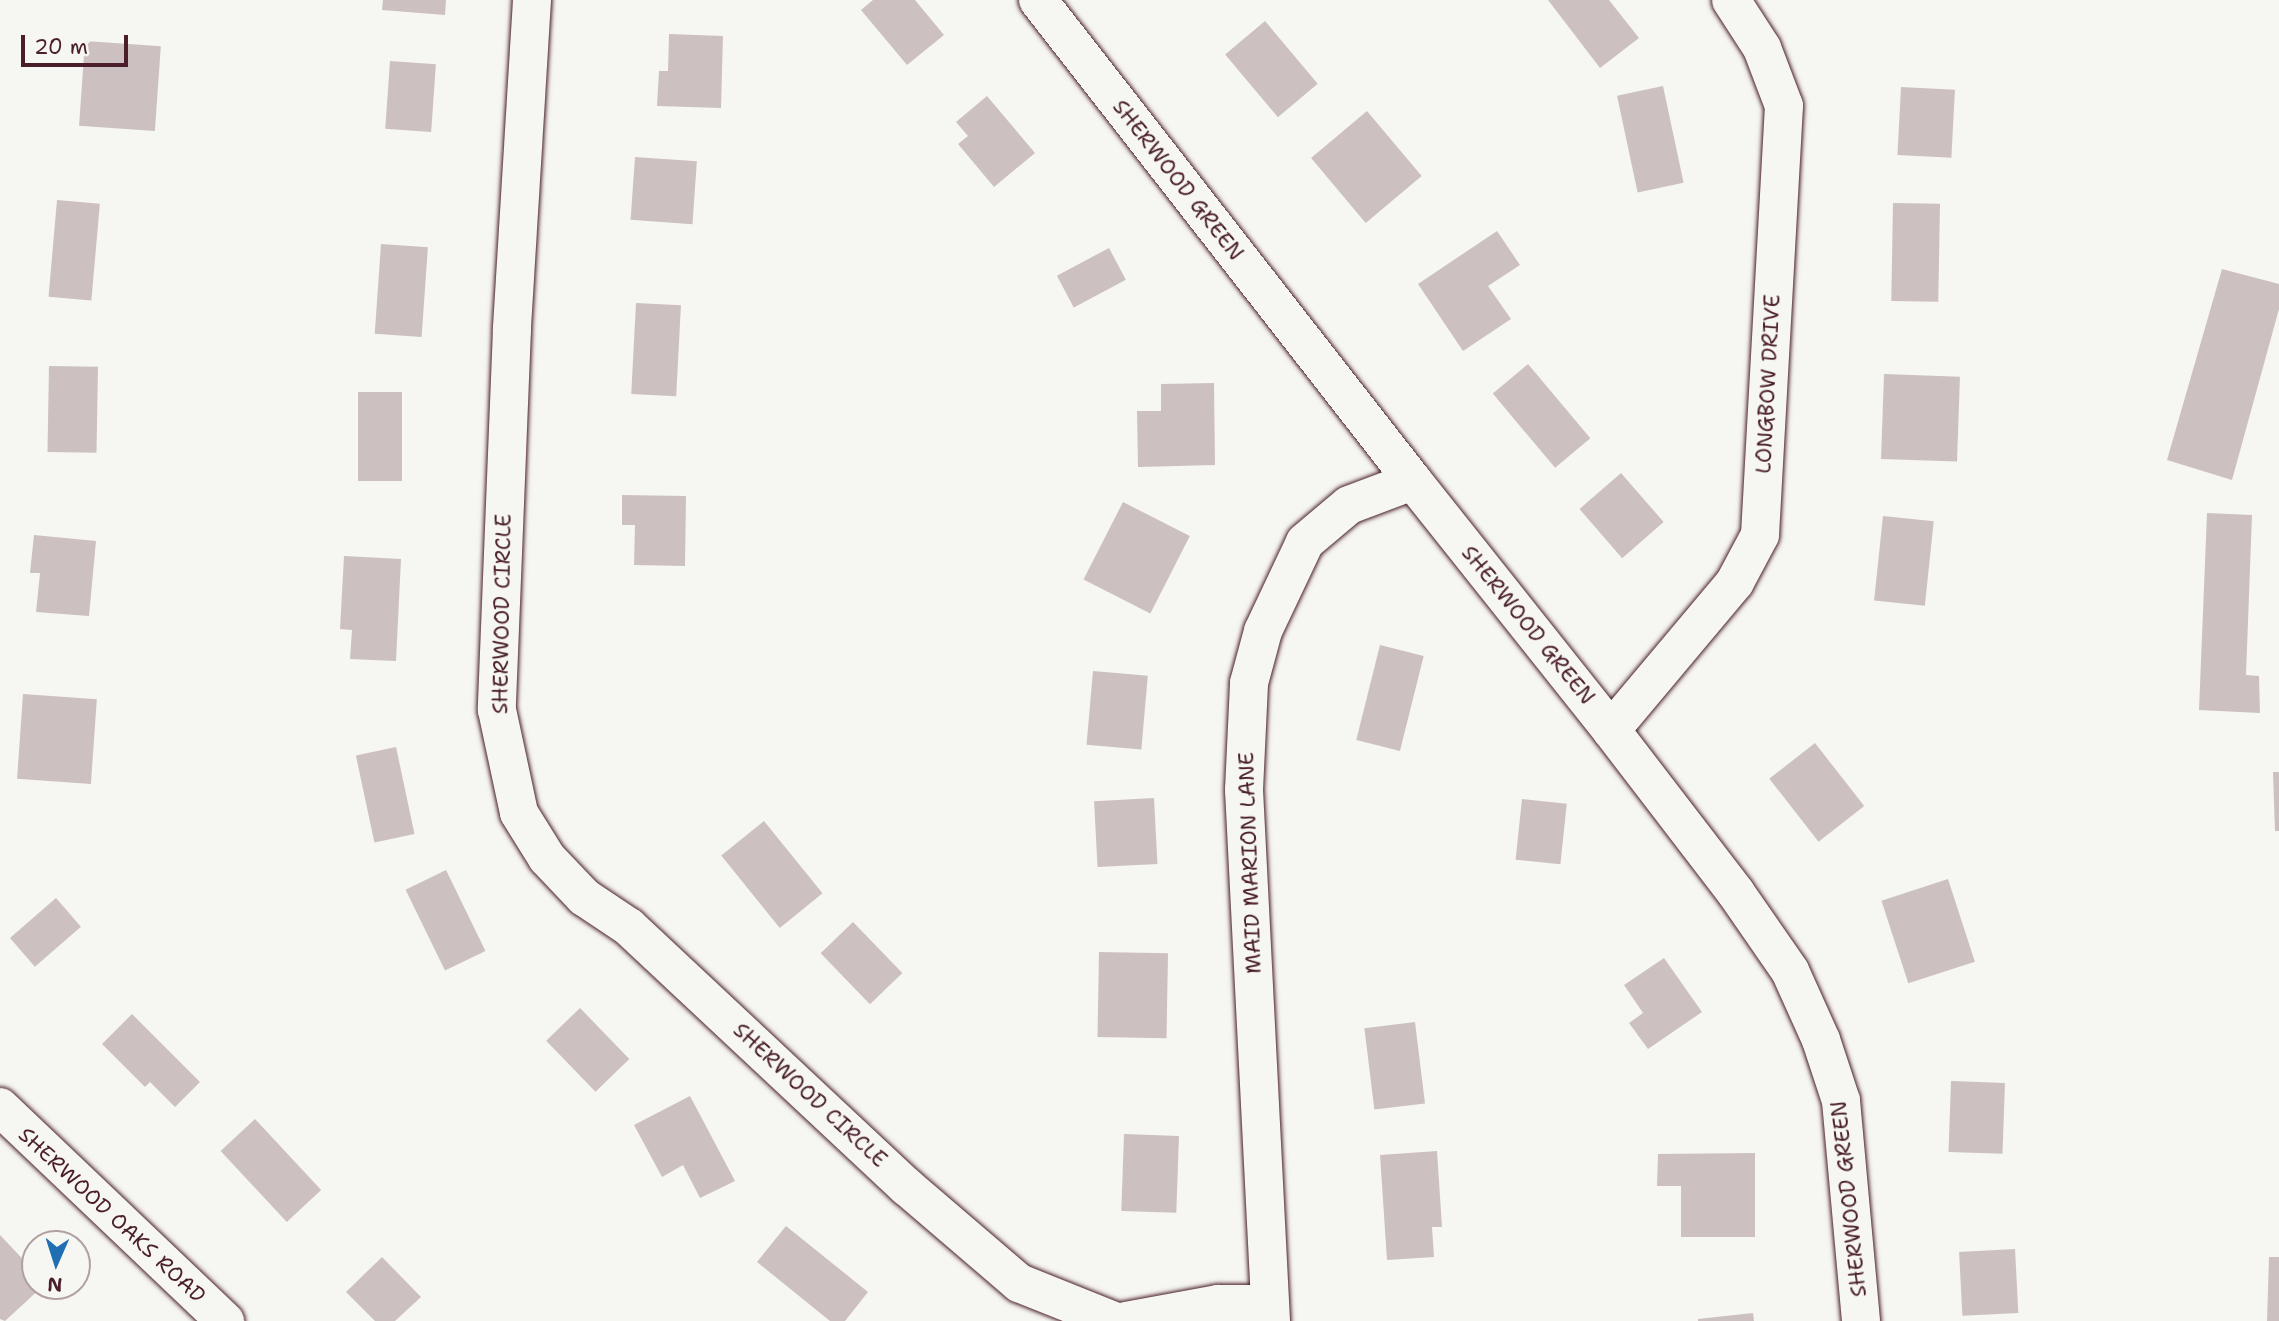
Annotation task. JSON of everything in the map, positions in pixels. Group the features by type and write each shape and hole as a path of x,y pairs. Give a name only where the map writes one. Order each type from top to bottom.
{"street":[{"name":"SHERWOOD CIRCLE","path":"532,0 512,329 497,710 519,813 547,858 584,897 629,927 907,1187 1018,1283 1115,1321"},
{"name":"SHERWOOD GREEN","path":"1038,0 1611,730 1736,893 1790,971 1821,1040 1841,1101 1861,1321"},
{"name":"LONGBOW DRIVE","path":"1611,730 1735,582 1760,535 1784,106 1762,48 1731,0"},
{"name":"MAID MARION LANE","path":"1270,1312 1244,790 1249,683 1263,631 1305,542 1349,505 1413,481"},
{"name":"SHERWOOD OAKS ROAD","path":"0,1108 225,1321"},
{"path":"1126,1321 1218,1304 1270,1312"}],"building":[{"path":"383,0 446,0 445,15 382,10"},
{"path":"873,0 915,0 944,35 907,65 861,10"},
{"path":"1548,0 1609,0 1639,38 1600,68"},
{"path":"1265,21 1318,84 1278,117 1225,54"},
{"path":"669,34 723,36 721,108 657,106 659,71 668,71"},
{"path":"85,41 161,46 155,131 79,126"},
{"path":"390,61 436,64 431,132 385,129"},
{"path":"1663,86 1684,183 1638,193 1617,96"},
{"path":"1901,87 1955,90 1951,158 1897,155"},
{"path":"987,96 1035,153 994,187 958,144 968,136 956,122"},
{"path":"1367,111 1422,176 1366,223 1311,158"},
{"path":"635,157 697,161 692,224 631,220"},
{"path":"57,200 100,204 91,300 49,297"},
{"path":"1893,203 1940,204 1938,302 1891,301"},
{"path":"1497,231 1520,265 1488,286 1511,319 1463,351 1418,284"},
{"path":"381,244 428,247 422,337 375,334"},
{"path":"1109,248 1126,280 1074,307 1057,276"},
{"path":"2222,269 2279,284 2279,309 2232,480 2167,460"},
{"path":"636,303 681,305 676,396 631,394"},
{"path":"1528,364 1590,438 1555,468 1493,394"},
{"path":"49,366 98,367 96,453 47,452"},
{"path":"1884,374 1960,377 1957,462 1881,459"},
{"path":"1214,383 1215,465 1138,467 1137,411 1161,411 1161,384"},
{"path":"358,392 402,392 402,481 358,481"},
{"path":"1621,473 1664,522 1622,558 1579,509"},
{"path":"622,495 686,496 685,566 634,565 635,525 622,525"},
{"path":"1123,502 1190,536 1150,614 1084,580"},
{"path":"2207,513 2252,515 2246,675 2259,676 2260,713 2199,710"},
{"path":"1883,516 1934,521 1925,606 1874,601"},
{"path":"34,535 96,541 89,616 36,612 40,573 30,573"},
{"path":"344,556 401,559 396,661 350,659 352,630 340,629"},
{"path":"1380,645 1424,656 1400,751 1356,740"},
{"path":"1093,671 1148,676 1141,750 1087,745"},
{"path":"23,694 97,699 91,784 17,779"},
{"path":"1815,743 1864,806 1819,842 1769,779"},
{"path":"396,747 415,834 374,843 356,756"},
{"path":"2273,772 2279,772 2279,831 2275,831"},
{"path":"1154,798 1157,864 1098,867 1094,801"},
{"path":"1522,799 1567,804 1560,864 1516,860"},
{"path":"764,821 823,893 780,928 721,856"},
{"path":"446,870 485,951 445,971 406,890"},
{"path":"1948,879 1975,962 1908,983 1881,901"},
{"path":"56,898 81,927 35,967 10,938"},
{"path":"853,922 902,973 870,1004 821,953"},
{"path":"1099,952 1168,953 1167,1038 1098,1037"},
{"path":"1664,958 1702,1012 1648,1049 1629,1023 1643,1013 1624,985"},
{"path":"580,1008 629,1059 596,1092 546,1041"},
{"path":"132,1014 200,1082 175,1107 150,1082 145,1087 102,1044"},
{"path":"1415,1022 1425,1103 1374,1110 1364,1028"},
{"path":"1951,1081 2005,1083 2002,1154 1949,1152"},
{"path":"690,1096 735,1181 700,1198 683,1165 662,1177 634,1125"},
{"path":"255,1119 321,1190 287,1222 221,1151"},
{"path":"1124,1134 1179,1136 1176,1213 1121,1211"},
{"path":"1437,1151 1442,1227 1432,1227 1434,1257 1387,1260 1380,1155"},
{"path":"1755,1153 1755,1237 1681,1237 1681,1186 1657,1186 1658,1154"},
{"path":"786,1226 868,1292 845,1321 830,1321 757,1262"},
{"path":"0,1235 21,1257 21,1300 28,1300 5,1321 0,1319"},
{"path":"2015,1249 2018,1313 1962,1316 1959,1252"},
{"path":"382,1257 421,1297 395,1321 375,1321 346,1292"},
{"path":"2269,1257 2279,1257 2279,1321 2267,1321"},
{"path":"1753,1313 1754,1321 1698,1321 1698,1319"}]}
